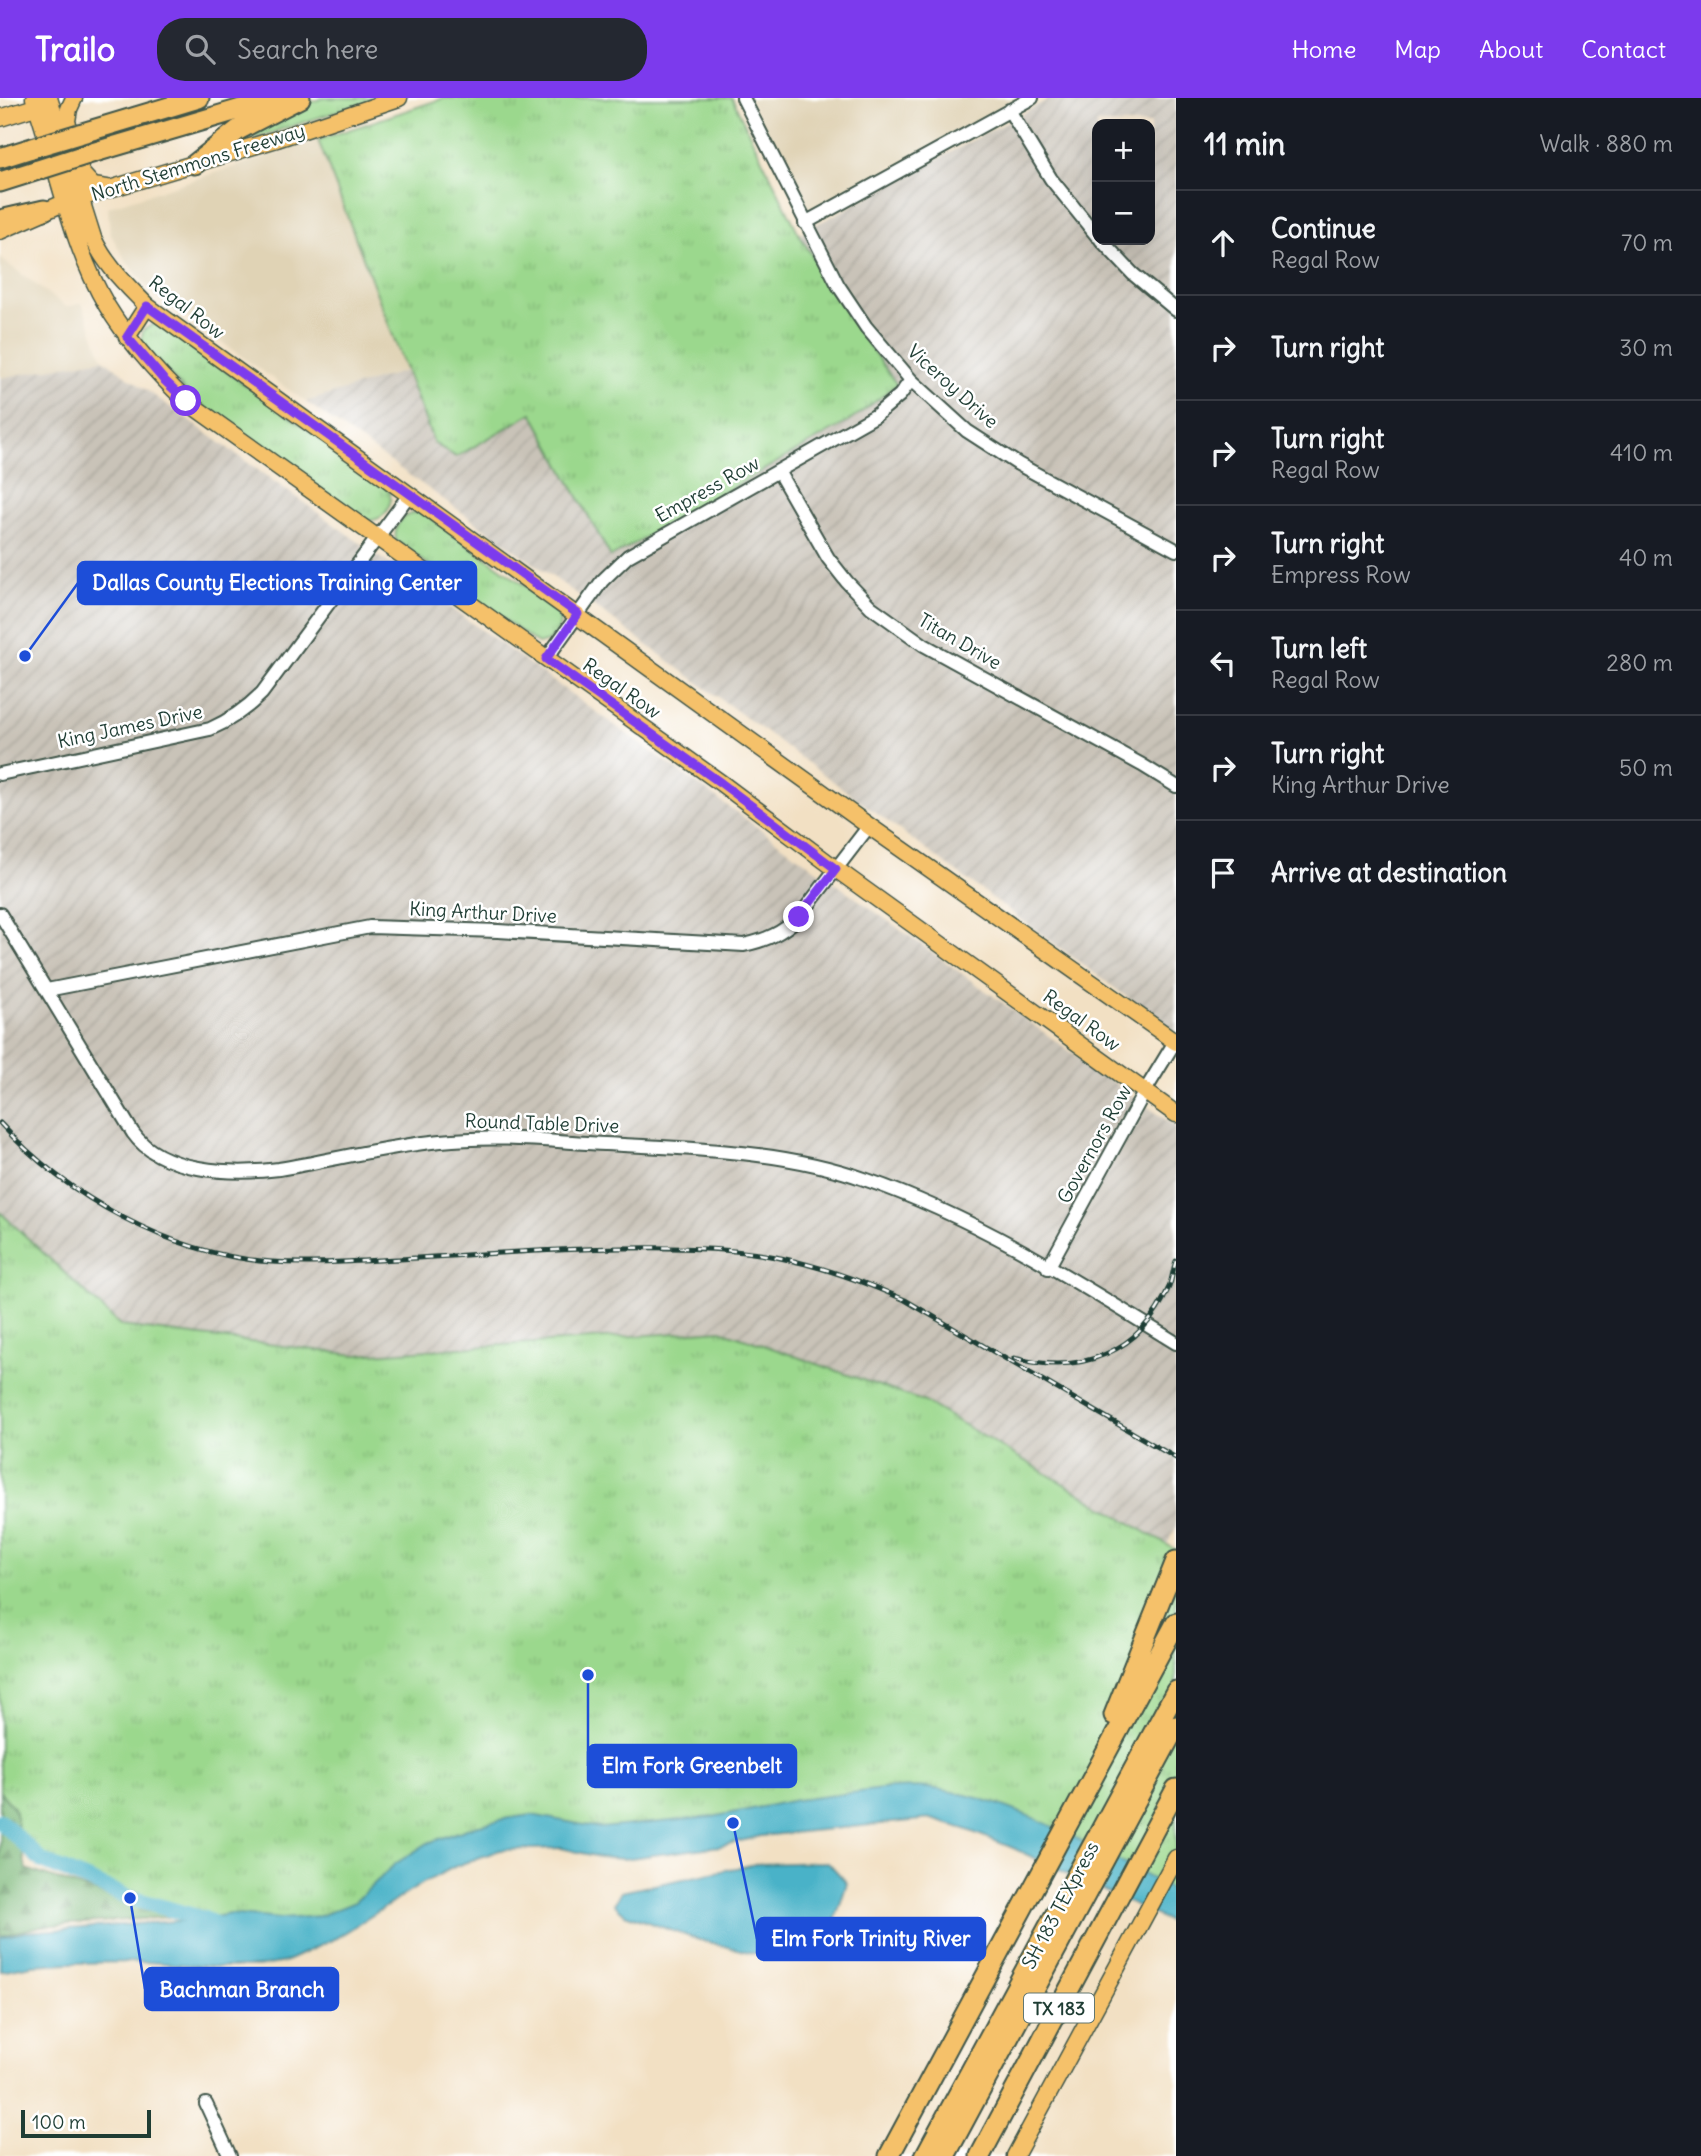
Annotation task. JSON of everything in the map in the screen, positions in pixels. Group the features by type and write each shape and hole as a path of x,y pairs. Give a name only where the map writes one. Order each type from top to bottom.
{"highway":[{"path":"0,158 199,98"},
{"name":"North Stemmons Freeway","path":"0,182 278,98"},
{"path":"195,164 238,130 300,98"},
{"path":"0,219 44,210"},
{"path":"1082,1796 1176,1561"},
{"path":"890,2156 1176,1623"},
{"name":"SH 183 TEXpress","path":"925,2156 1176,1690"},
{"name":"SH 183 TEXpress","path":"945,2156 1176,1726"},
{"name":"TX 183","path":"980,2156 1176,1789"},
{"path":"879,2156 926,2086"}],"main road":[{"path":"0,117 16,98"},
{"path":"74,98 67,121 81,173 93,186 110,188"},
{"name":"North Stemmons Freeway","path":"0,231 72,200 277,139 399,98"},
{"path":"0,117 47,101"},
{"name":"Regal Row","path":"47,101 85,259 95,282 127,337 186,401 721,783 1176,1114"},
{"path":"102,256 94,225 94,208 96,201 110,188"},
{"name":"Regal Row","path":"72,200 102,256 147,306 869,825 1176,1041"},
{"path":"127,337 147,306"},
{"path":"1014,2156 1176,1858"}],"street":[{"name":"Viceroy Drive","path":"743,98 838,285 866,327 911,380 967,431 1009,458 1176,550"},
{"path":"805,223 1032,98"},
{"path":"1009,110 1051,179 1092,229"},
{"path":"1106,245 1133,274 1176,310"},
{"name":"Empress Row","path":"546,659 602,581 628,556 886,409 911,380"},
{"name":"Titan Drive","path":"778,471 828,558 871,607 924,645 1176,786"},
{"name":"King James Drive","path":"0,774 210,729 230,720 262,693 410,495"},
{"name":"King Arthur Drive","path":"47,990 370,927 495,930 744,945 767,940 785,930 799,917 869,825"},
{"name":"Round Table Drive","path":"0,914 138,1140 157,1155 219,1170 267,1171 417,1144 485,1138 740,1153 817,1166 866,1179 937,1208 1048,1268 1176,1343"},
{"name":"Governors Row","path":"1048,1268 1144,1091 1176,1041"},
{"path":"206,2104 230,2156"}],"shaded area":[{"path":"749,98 1017,98 808,213"},
{"path":"1051,98 1176,98 1176,1033 594,606 306,402 405,371 434,443 456,457 532,413 611,557 851,420 897,385 849,317 799,234"},
{"path":"318,140 405,371 306,402 154,294 126,261 110,233 108,207"},
{"path":"0,258 66,307 82,303 103,359 0,378"},
{"path":"103,359 1176,1127 1176,1527 1167,1545 925,1402 721,1330 356,1355 120,1326 0,1212 0,378"}],"green space":[{"path":"323,98 379,98 224,148 283,111"},
{"path":"444,98 732,98 799,234 849,317 897,385 851,420 611,557 532,413 456,457 434,443 318,140"},
{"path":"156,323 387,486 390,500 386,512 377,519 362,520 206,409 181,387 141,344 143,330"},
{"path":"417,512 424,513 556,608 560,620 554,636 538,644 396,541 399,522"},
{"path":"0,1212 121,1326 356,1355 721,1330 925,1402 1176,1550 1176,1903 891,1800 622,1836 523,1828 305,1936 252,1940 204,1919 130,1898 42,1861 0,1821"},
{"path":"0,1792 14,1808 26,1869 170,1917 41,1926 0,1936"}],"water":[{"path":"923,1787 962,1794 994,1803 1056,1828 1176,1892 1176,1925 1013,1848 931,1819 761,1836 720,1846 623,1859 599,1857 561,1848 500,1850 456,1866 425,1882 336,1938 285,1962 258,1967 146,1962 68,1963 32,1965 0,1971 0,1937 26,1932 204,1919 229,1914 281,1919 320,1916 355,1902 395,1864 428,1843 475,1826 509,1818 532,1815 600,1828 712,1817 796,1800 890,1788"},
{"path":"828,1862 847,1883 829,1939 809,1956 765,1956 696,1939 625,1914 614,1904 621,1892 755,1864"}],"waterway":[{"path":"0,1821 42,1861 130,1898 204,1919 222,1927"}],"railway":[{"path":"0,1123 57,1175 123,1218 196,1248 234,1257 272,1262 320,1263 566,1250 673,1248 742,1252 778,1257 815,1267 852,1278 905,1300 1176,1458"},
{"path":"1014,1358 1038,1363 1085,1361 1106,1354 1125,1343 1157,1310 1169,1287 1176,1261"}],"place":[{"name":"Dallas County Elections Training Center","path":"25,656"},
{"name":"Elm Fork Greenbelt","path":"588,1675"},
{"name":"Elm Fork Trinity River","path":"733,1823"},
{"name":"Bachman Branch","path":"130,1898"}],"route":[{"path":"186,401 127,337 147,306 578,614 546,659 721,783 836,869 799,917"}]}
